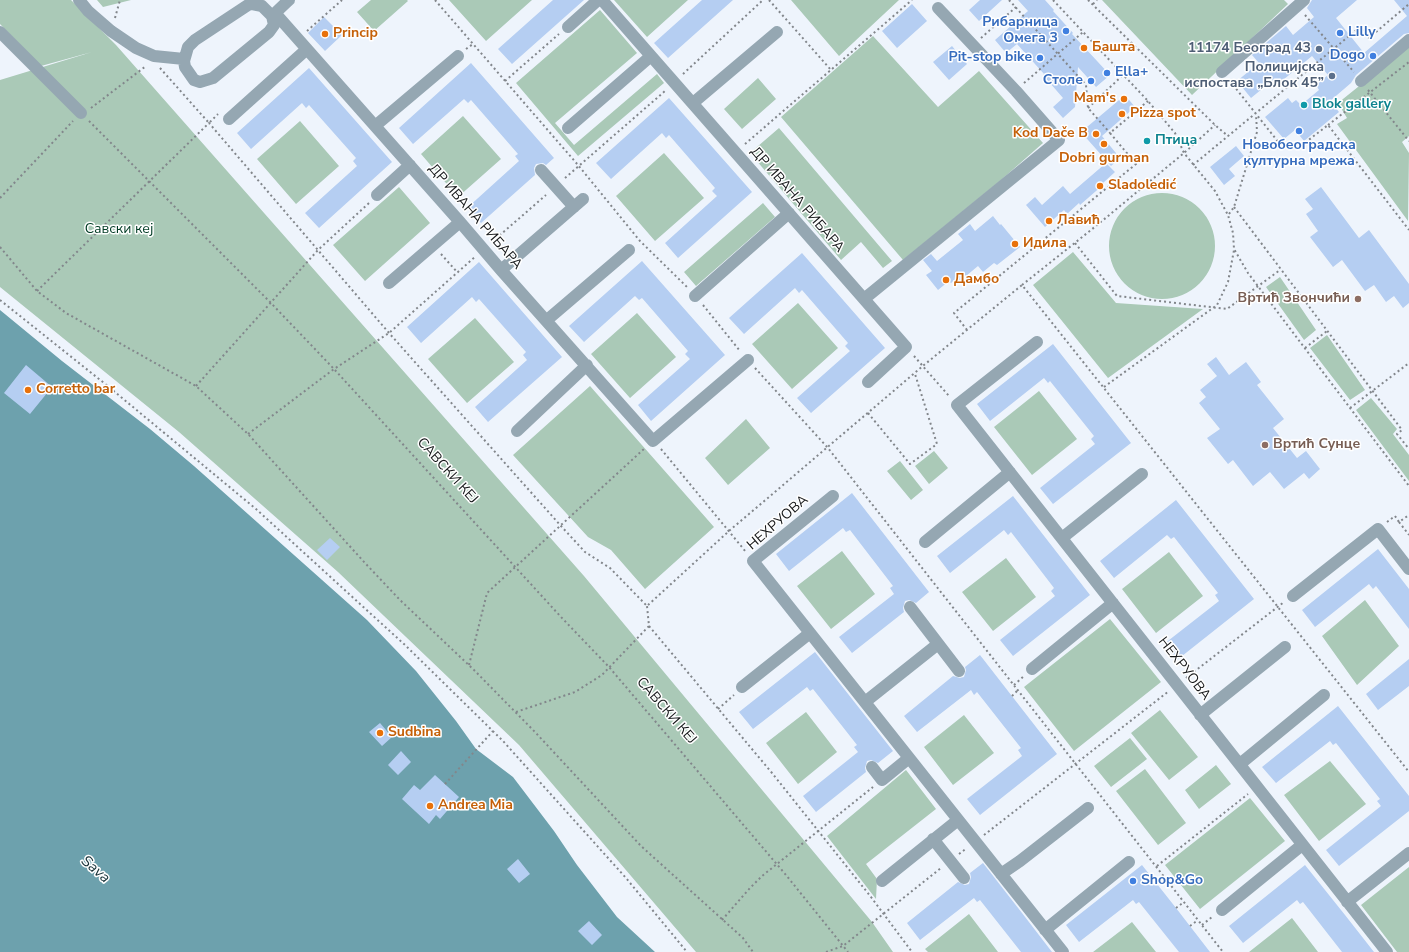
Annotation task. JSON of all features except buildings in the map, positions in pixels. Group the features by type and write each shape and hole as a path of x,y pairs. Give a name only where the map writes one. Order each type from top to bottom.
{"street":[{"path":"79,0 88,11 111,31 136,48 154,56 184,59 185,67 194,80 200,82 213,78 269,32 274,26 273,14 289,0"},
{"path":"568,27 598,0"},
{"name":"ДР ИВАНА РИБАРА","path":"602,0 906,347"},
{"path":"1222,72 1301,3"},
{"name":"ДР ИВАНА РИБАРА","path":"184,59 188,47 195,40 248,5 252,4 262,6 273,14 307,49 653,440"},
{"path":"864,299 1059,140 974,45 938,8"},
{"path":"0,32 81,113"},
{"path":"693,103 777,32"},
{"path":"1361,81 1409,40"},
{"path":"230,119 307,49"},
{"path":"375,126 458,56"},
{"path":"568,128 651,56"},
{"path":"377,195 410,165"},
{"path":"541,170 574,207"},
{"path":"501,270 583,199"},
{"path":"695,296 789,213"},
{"path":"390,283 460,222"},
{"path":"547,320 629,250"},
{"path":"868,382 906,347"},
{"path":"957,405 1034,349"},
{"path":"653,440 748,360"},
{"path":"517,430 587,365"},
{"name":"НЕХРУОВА","path":"957,405 1387,952"},
{"path":"925,542 1010,472"},
{"path":"1062,538 1142,474"},
{"name":"НЕХРУОВА","path":"833,496 753,561 1063,952"},
{"path":"1293,596 1378,529 1409,569"},
{"path":"1032,669 1113,603"},
{"path":"910,607 959,671"},
{"path":"742,687 810,633"},
{"path":"865,702 938,644"},
{"path":"1200,715 1285,647"},
{"path":"1240,764 1324,695"},
{"path":"872,767 882,780 909,758"},
{"path":"1001,874 1088,808"},
{"path":"882,881 958,820"},
{"path":"933,839 964,878"},
{"path":"1222,910 1302,845"},
{"path":"1347,902 1409,853"},
{"path":"1045,930 1129,862"}],"path":[{"path":"111,31 120,0"},
{"path":"435,0 578,165 640,241 695,296 748,360 828,448 1223,952"},
{"path":"248,434 334,369 389,333 578,165 675,82 763,0"},
{"path":"769,0 831,70"},
{"path":"736,152 912,0"},
{"path":"967,330 954,313 1136,164 1088,108 1086,85 1009,0"},
{"path":"1053,0 1148,101 1175,133 1184,153 1215,192 1228,215 1233,233 1234,249 1228,282 1217,305 1104,387"},
{"path":"1088,0 1228,136"},
{"path":"1093,4 1097,0"},
{"path":"1301,3 1334,49 1409,141"},
{"path":"1193,165 1360,27 1369,38 1409,4"},
{"path":"974,45 1016,7"},
{"path":"505,81 568,27"},
{"path":"1016,91 1083,32"},
{"path":"1222,72 1283,148 1291,142 1297,149 1409,62"},
{"path":"1088,108 1124,75"},
{"path":"1110,133 1148,101"},
{"path":"0,198 81,113"},
{"name":"САВСКИ КЕЈ","path":"81,113 270,302 334,369 515,568 609,667 777,864 848,952"},
{"path":"1228,215 1234,207 1257,132 1256,113"},
{"path":"37,291 209,123 389,333 561,526 585,552 610,568 647,606 649,626 819,831 912,952"},
{"path":"647,606 729,531 915,373 1184,153 1215,125"},
{"path":"1328,125 1409,230"},
{"path":"196,386 318,250 377,195"},
{"path":"1234,207 1402,430 1397,434 1409,449"},
{"path":"1075,243 1117,296 1227,309 1280,270"},
{"path":"434,245 458,272"},
{"path":"0,247 37,291 66,313 196,386 248,434 400,600 469,665 641,846 743,938 753,952"},
{"path":"1234,249 1248,273 1409,486"},
{"path":"1022,285 1409,772"},
{"path":"0,300 104,383 256,509 405,645 493,731 626,878 688,952"},
{"path":"1305,348 1327,331"},
{"path":"906,347 957,405"},
{"path":"1350,408 1409,363"},
{"path":"868,413 910,464 937,444 915,373"},
{"path":"469,665 487,593 653,440 753,561"},
{"path":"1399,522 1409,515"},
{"path":"1378,529 1395,516 1409,535"},
{"path":"826,952 843,946 950,861 1278,607"},
{"path":"515,712 575,692 602,675 649,626"},
{"path":"718,709 742,687"},
{"path":"1012,696 1018,690"},
{"path":"445,784 493,731"},
{"path":"722,920 750,888 777,864 882,780"},
{"path":"1157,866 1257,787"},
{"path":"1176,908 1184,902"},
{"path":"1190,926 1198,920"}],"green space":[{"name":"Савски кеј","path":"0,0 71,0 116,45 584,576 872,922 893,952 696,952 519,745 338,572 179,432 0,287 0,80 92,52 41,66 0,24"},
{"path":"97,0 131,0 103,7"},
{"path":"371,0 408,1 374,31 357,12"},
{"path":"449,0 532,0 486,41"},
{"path":"614,0 688,0 647,37"},
{"path":"791,0 899,0 839,56"},
{"path":"1102,0 1284,0 1288,4 1192,95"},
{"path":"600,10 637,53 555,123 574,145 657,74 664,83 578,156 516,83"},
{"path":"873,36 938,107 979,71 1043,143 1001,180 903,260 781,117"},
{"path":"1409,46 1409,136 1402,142 1409,153 1408,221 1337,124 1347,118 1338,103"},
{"path":"758,78 776,99 742,129 724,109"},
{"path":"463,116 501,159 458,197 421,154"},
{"path":"300,121 339,166 296,204 257,159"},
{"path":"779,128 892,261 883,268 861,242 841,260 750,153"},
{"path":"664,153 704,198 655,241 616,196"},
{"path":"399,187 430,223 365,281 333,245"},
{"path":"1162,193 1182,197 1199,209 1211,226 1215,246 1211,266 1199,283 1182,295 1162,299 1142,295 1125,283 1113,266 1109,246 1113,226 1125,209 1142,197"},
{"path":"763,203 775,217 696,286 684,272"},
{"path":"1073,252 1116,303 1203,309 1108,378 1033,285"},
{"path":"1280,277 1316,330 1304,340 1266,287"},
{"path":"798,303 838,348 792,389 752,344"},
{"path":"637,313 676,357 630,398 591,354"},
{"path":"475,318 514,362 467,403 428,359"},
{"path":"1327,335 1365,390 1350,400 1310,348"},
{"path":"590,386 714,527 645,589 611,550 588,537 513,455"},
{"path":"1039,391 1077,439 1032,475 994,427"},
{"path":"1371,398 1397,429 1393,434 1409,455 1409,481 1356,410"},
{"path":"746,419 770,448 728,485 705,458"},
{"path":"934,451 948,468 929,484 915,466"},
{"path":"900,461 923,490 911,500 887,471"},
{"path":"842,551 875,594 831,629 797,586"},
{"path":"1169,552 1203,596 1156,633 1122,589"},
{"path":"1006,558 1036,597 993,631 962,592"},
{"path":"1365,600 1399,646 1357,685 1322,636"},
{"path":"1110,619 1161,682 1074,751 1024,687"},
{"path":"1160,710 1198,757 1169,780 1131,733"},
{"path":"806,712 837,752 798,784 766,743"},
{"path":"964,715 994,753 953,785 924,747"},
{"path":"1130,738 1147,759 1111,787 1094,766"},
{"path":"1330,761 1366,804 1319,841 1284,795"},
{"path":"1216,765 1231,784 1199,809 1185,790"},
{"path":"1145,769 1186,823 1158,845 1116,791"},
{"path":"906,770 936,809 866,864 877,879 876,899 827,836"},
{"path":"1250,798 1285,841 1200,909 1165,865"},
{"path":"1409,867 1409,952 1397,952 1361,905"},
{"path":"969,914 998,952 928,952 925,949"},
{"path":"1292,918 1318,952 1249,952"},
{"path":"1132,922 1156,952 1093,952"}],"water":[{"name":"Sava","path":"0,310 62,361 150,429 194,466 367,620 416,671 456,721 476,749 513,777 617,917 655,952 0,952"}],"place":[{"name":"Рибарница Омега 3","path":"1066,31"},
{"name":"Lilly","path":"1340,33"},
{"name":"Princip","path":"325,34"},
{"name":"Башта","path":"1084,48"},
{"name":"11174 Београд 43","path":"1319,49"},
{"name":"Dogo","path":"1373,56"},
{"name":"Pit-stop bike","path":"1040,58"},
{"name":"Ella+","path":"1107,73"},
{"name":"Полицијска испостава „Блок 45”","path":"1332,76"},
{"name":"Столе","path":"1091,81"},
{"name":"Mam's","path":"1124,99"},
{"name":"Blok gallery","path":"1304,105"},
{"name":"Pizza spot","path":"1122,114"},
{"name":"Новобеоградска културна мрежа","path":"1299,131"},
{"name":"Kod Dače B","path":"1096,134"},
{"name":"Птица","path":"1147,141"},
{"name":"Dobri gurman","path":"1104,144"},
{"name":"Sladoledić","path":"1100,186"},
{"name":"Лавић","path":"1049,221"},
{"name":"Идила","path":"1015,244"},
{"name":"Дамбо","path":"946,280"},
{"name":"Вртић Звончићи","path":"1358,299"},
{"name":"Corretto bar","path":"28,390"},
{"name":"Вртић Сунце","path":"1265,445"},
{"name":"Sudbina","path":"380,733"},
{"name":"Andrea Mia","path":"430,806"},
{"name":"Shop&Go","path":"1133,881"}]}
